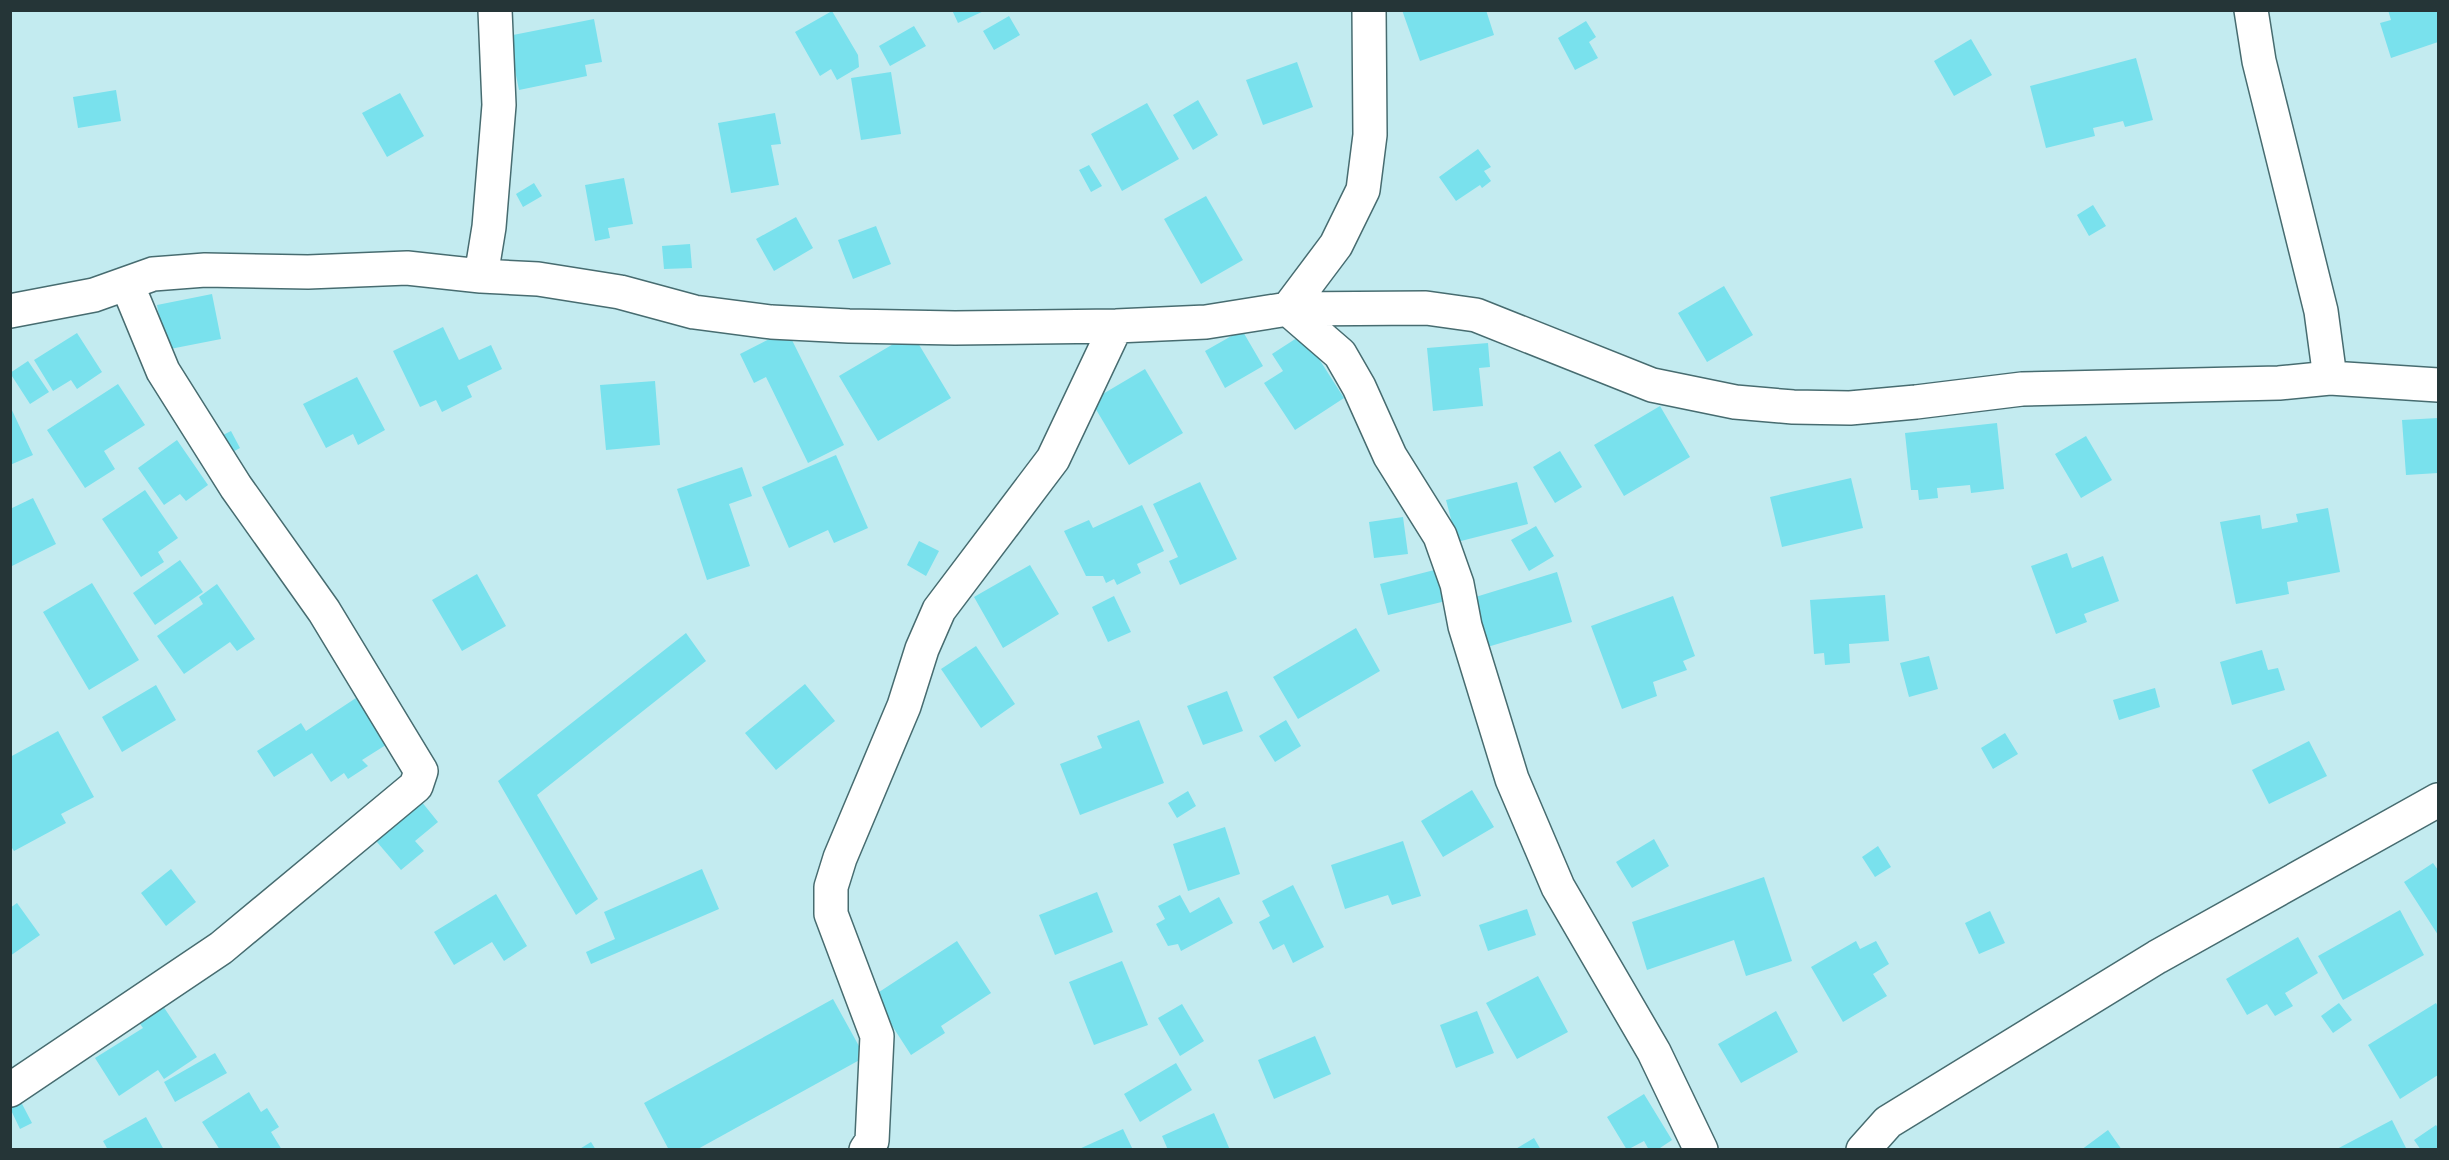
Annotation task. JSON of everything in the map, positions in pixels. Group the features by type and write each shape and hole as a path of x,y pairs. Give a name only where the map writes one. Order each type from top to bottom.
{"street":[{"path":"481,276 489,227 499,105 495,10"},
{"path":"1288,309 1336,245 1364,190 1370,135 1368,10"},
{"path":"2251,10 2259,61 2321,310 2330,378"},
{"path":"10,311 94,295 153,274 205,270 308,272 407,268 538,279 620,292 694,312 771,322 849,326 955,328 1116,326 1206,322 1288,309 1426,308 1476,315 1652,386 1735,402 1793,407 1872,406 2022,390 2279,383 2330,378 2439,385"},
{"path":"10,1090 221,948 416,786 422,771 324,611 236,487 163,371 127,284"},
{"path":"1288,309 1340,354 1359,387 1390,456 1440,536 1457,584 1465,626 1512,779 1557,887 1654,1052 1701,1149"},
{"path":"866,1149 872,1142 877,1036 831,914 831,887 834,877 904,706 922,649 939,610 1053,459 1116,326"},
{"path":"1863,1149 1888,1122 2157,957 2439,800"}],"building":[{"path":"952,10 986,10 958,23"},
{"path":"1402,10 1486,10 1494,35 1420,61"},
{"path":"2388,10 2437,10 2438,42 2391,58 2380,23 2391,20"},
{"path":"832,11 858,55 859,67 837,80 831,69 820,76 795,32"},
{"path":"1009,16 1020,35 994,50 983,31"},
{"path":"594,19 602,62 585,65 587,76 519,90 508,36"},
{"path":"1586,21 1596,37 1589,42 1598,58 1575,70 1558,38"},
{"path":"914,26 926,46 890,66 879,46"},
{"path":"1971,39 1992,75 1954,96 1934,61"},
{"path":"2136,58 2153,120 2125,127 2123,121 2093,128 2095,136 2046,148 2030,86"},
{"path":"1297,62 1313,107 1263,125 1246,80"},
{"path":"891,72 901,134 861,140 851,78"},
{"path":"116,90 121,121 78,128 73,97"},
{"path":"400,93 424,136 387,157 362,113"},
{"path":"1198,100 1218,135 1193,150 1173,115"},
{"path":"1147,103 1179,159 1122,191 1091,134"},
{"path":"775,113 781,144 771,145 779,185 731,193 718,123"},
{"path":"1478,149 1491,167 1484,171 1491,181 1482,188 1480,185 1456,201 1439,177"},
{"path":"1089,165 1102,186 1091,192 1079,170"},
{"path":"624,178 633,224 608,228 610,238 595,241 585,185"},
{"path":"534,183 542,196 523,207 516,194"},
{"path":"1206,196 1243,260 1201,284 1164,219"},
{"path":"2093,205 2106,226 2089,236 2077,215"},
{"path":"796,217 813,248 774,271 756,239"},
{"path":"876,226 891,264 853,279 838,240"},
{"path":"690,244 692,268 664,269 662,246"},
{"path":"1724,286 1753,335 1707,362 1678,313"},
{"path":"212,294 221,339 165,350 157,305"},
{"path":"443,327 459,360 491,345 502,369 467,386 472,397 442,412 436,400 420,407 393,351"},
{"path":"787,330 844,445 808,463 766,377 754,383 740,354"},
{"path":"1242,330 1263,366 1225,388 1205,351"},
{"path":"77,333 102,372 77,389 71,380 53,391 34,360"},
{"path":"912,333 951,398 878,441 839,376"},
{"path":"1303,334 1344,398 1295,430 1264,383 1283,371 1272,354"},
{"path":"1488,343 1490,367 1479,368 1483,406 1433,411 1427,348"},
{"path":"28,361 49,392 30,404 10,373"},
{"path":"1145,369 1183,433 1129,465 1091,401"},
{"path":"357,377 385,430 358,445 353,434 326,448 303,404"},
{"path":"655,381 660,445 606,450 600,385"},
{"path":"118,384 145,425 104,451 115,469 85,488 47,430"},
{"path":"10,406 33,455 10,465"},
{"path":"1660,406 1690,457 1624,496 1594,445"},
{"path":"2438,418 2438,473 2406,475 2402,420"},
{"path":"1997,423 2004,489 1971,493 1970,485 1937,488 1938,498 1919,500 1918,490 1911,490 1905,433"},
{"path":"231,431 240,448 227,455 217,438"},
{"path":"2086,436 2112,480 2081,498 2055,454"},
{"path":"177,440 208,485 186,501 180,494 164,505 138,468"},
{"path":"1560,451 1582,487 1555,503 1533,467"},
{"path":"836,455 868,528 834,543 828,530 789,548 762,487"},
{"path":"742,467 752,496 729,504 750,566 707,580 677,489"},
{"path":"1851,478 1863,528 1782,547 1770,497"},
{"path":"1200,482 1237,559 1180,585 1169,561 1178,557 1153,504"},
{"path":"1517,482 1528,524 1457,542 1446,500"},
{"path":"145,490 178,538 158,552 164,562 141,577 102,519"},
{"path":"33,498 56,544 10,567 10,509"},
{"path":"1142,505 1164,551 1137,564 1141,573 1117,585 1114,579 1106,583 1103,576 1086,576 1064,531 1089,520 1093,528"},
{"path":"2328,508 2340,572 2287,582 2289,594 2236,604 2220,522 2260,515 2262,529 2298,522 2296,514"},
{"path":"1403,517 1408,554 1374,558 1369,522"},
{"path":"1536,526 1554,556 1529,571 1511,540"},
{"path":"919,541 939,551 926,576 907,565"},
{"path":"2067,553 2072,568 2103,556 2119,601 2084,614 2087,622 2056,634 2031,566"},
{"path":"180,560 203,592 155,625 133,593"},
{"path":"1030,565 1059,614 1003,648 974,597"},
{"path":"1442,568 1450,600 1388,615 1380,584"},
{"path":"1557,572 1572,622 1484,648 1469,599"},
{"path":"477,574 506,626 462,651 432,600"},
{"path":"92,583 139,660 89,690 43,612"},
{"path":"217,584 255,639 237,651 230,642 184,674 157,636 203,604 199,597"},
{"path":"1885,595 1889,641 1849,644 1850,663 1825,665 1824,653 1814,654 1810,600"},
{"path":"1114,596 1131,632 1108,642 1092,607"},
{"path":"1673,596 1695,656 1683,661 1687,670 1653,682 1657,696 1622,709 1591,626"},
{"path":"1356,628 1380,671 1298,719 1273,677"},
{"path":"686,633 706,661 537,795 598,899 576,915 498,781"},
{"path":"976,646 1015,704 981,728 941,669"},
{"path":"2262,650 2268,670 2278,668 2285,690 2232,705 2220,662"},
{"path":"1929,656 1938,689 1909,697 1900,663"},
{"path":"805,684 835,721 776,770 745,733"},
{"path":"156,685 176,720 122,752 102,717"},
{"path":"2155,688 2160,707 2119,720 2113,700"},
{"path":"1227,691 1243,731 1203,745 1187,706"},
{"path":"359,696 389,743 362,760 368,766 348,779 344,773 331,782 312,753 274,777 257,751 301,723 306,731"},
{"path":"1139,720 1164,783 1080,815 1060,764 1102,748 1097,736"},
{"path":"1286,720 1301,746 1275,762 1259,736"},
{"path":"58,731 94,797 61,814 66,823 14,851 10,845 10,757"},
{"path":"2005,733 2018,754 1993,769 1981,748"},
{"path":"2309,741 2327,776 2269,804 2252,770"},
{"path":"1472,790 1494,827 1443,857 1421,821"},
{"path":"1188,791 1196,806 1177,818 1168,803"},
{"path":"417,796 438,822 415,841 424,851 401,870 371,835"},
{"path":"1225,827 1240,874 1188,891 1173,844"},
{"path":"1654,839 1669,866 1632,888 1616,862"},
{"path":"1403,841 1421,896 1392,905 1388,895 1345,909 1331,865"},
{"path":"1878,846 1891,867 1875,877 1862,857"},
{"path":"2433,863 2438,870 2438,935 2404,882"},
{"path":"171,869 196,902 166,926 141,893"},
{"path":"702,869 719,909 591,964 586,952 615,939 604,912"},
{"path":"1764,877 1792,961 1746,976 1734,940 1647,970 1632,922"},
{"path":"1293,885 1324,947 1293,963 1284,944 1273,950 1259,922 1270,916 1262,901"},
{"path":"1097,892 1113,932 1055,955 1039,915"},
{"path":"496,894 527,946 504,961 492,942 454,965 434,932"},
{"path":"1180,895 1190,913 1219,897 1233,923 1181,951 1178,944 1168,946 1156,924 1165,919 1158,906"},
{"path":"17,903 40,935 10,956 10,908"},
{"path":"1527,909 1536,935 1488,951 1479,925"},
{"path":"2400,910 2424,955 2343,1000 2318,956"},
{"path":"1990,911 2005,943 1979,954 1965,923"},
{"path":"2298,937 2318,973 2285,993 2293,1006 2275,1016 2267,1004 2247,1015 2226,979"},
{"path":"957,941 991,993 941,1026 945,1033 911,1055 873,996"},
{"path":"1856,941 1860,949 1876,941 1889,964 1873,974 1887,996 1843,1022 1811,967"},
{"path":"1122,961 1148,1025 1094,1045 1069,982"},
{"path":"1538,976 1568,1032 1517,1059 1486,1003"},
{"path":"833,999 865,1057 696,1150 669,1150 644,1103"},
{"path":"159,1000 197,1057 164,1079 158,1070 119,1096 95,1058 143,1028 135,1017"},
{"path":"2339,1003 2352,1020 2333,1033 2321,1016"},
{"path":"2436,1003 2438,1007 2438,1075 2400,1099 2368,1045"},
{"path":"1182,1004 1204,1041 1180,1056 1158,1018"},
{"path":"1477,1011 1494,1053 1456,1068 1440,1025"},
{"path":"1776,1011 1798,1052 1741,1083 1718,1044"},
{"path":"1315,1036 1331,1074 1274,1099 1258,1060"},
{"path":"215,1053 227,1073 175,1102 164,1082"},
{"path":"1176,1063 1192,1090 1140,1122 1124,1094"},
{"path":"249,1092 261,1112 267,1108 279,1127 271,1132 282,1150 220,1150 202,1122"},
{"path":"1644,1094 1672,1140 1657,1150 1649,1150 1644,1141 1627,1150 1607,1117"},
{"path":"21,1102 32,1123 20,1129 10,1108"},
{"path":"1214,1113 1230,1150 1168,1150 1162,1136"},
{"path":"146,1117 164,1150 108,1150 103,1141"},
{"path":"2392,1120 2407,1150 2335,1150"},
{"path":"2436,1125 2438,1147 2435,1150 2421,1150 2414,1140"},
{"path":"1123,1129 1133,1150 1077,1150"},
{"path":"2108,1130 2122,1150 2081,1150"},
{"path":"1534,1138 1541,1150 1514,1150"},
{"path":"591,1142 596,1150 578,1150"}]}
